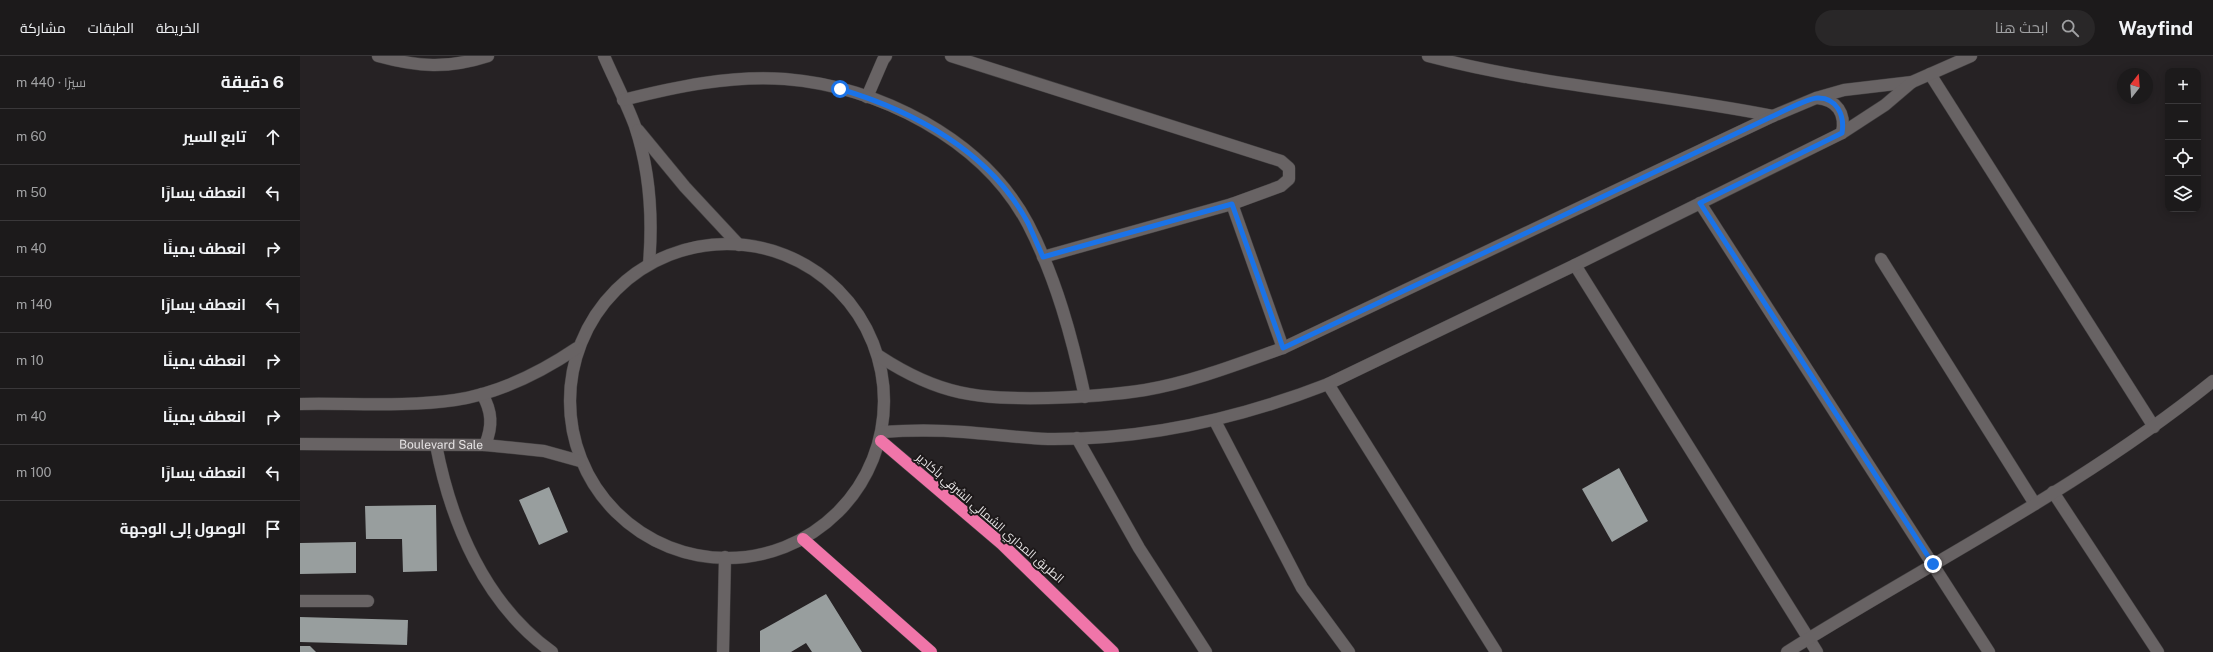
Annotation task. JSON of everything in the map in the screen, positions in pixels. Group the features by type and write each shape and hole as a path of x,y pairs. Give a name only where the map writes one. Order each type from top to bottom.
{"highway":[{"name":"الطريق المداري الشمالي الشرقي بأكادير","path":"882,436 1002,544 1113,652"},
{"path":"803,539 931,652"}],"street":[{"path":"378,56 414,65 433,66 471,62 488,56"},
{"path":"604,56 634,126 645,164 650,197 652,230 649,264"},
{"path":"867,97 886,56"},
{"path":"951,56 1281,162 1289,168 1289,179 1281,186 1232,204 1043,257"},
{"path":"1428,56 1537,80 1680,99 1773,116"},
{"path":"882,436 937,430 1020,438 1077,438 1170,430 1215,421 1261,408 1328,384 1575,265 1842,133 1870,116 1912,82 1971,56"},
{"path":"1930,74 2154,427"},
{"path":"623,100 662,90 703,83 750,79 784,79 812,83 867,97 925,124 952,141 982,164 1007,192 1027,223 1043,257 1068,325 1085,397"},
{"path":"879,356 902,371 953,392 980,397 1008,399 1085,397 1145,390 1175,383 1283,348 1773,116 1816,98 1844,90 1912,82"},
{"path":"1816,98 1826,99 1839,108 1844,123 1842,133"},
{"path":"634,126 685,187 739,245"},
{"path":"1700,203 1989,652"},
{"path":"1232,204 1283,348"},
{"path":"739,245 776,253 810,268 834,287 864,322 879,356 885,394 882,436 869,471 852,498 830,521 803,539 772,551 752,556 725,557 686,552 664,545 637,531 614,512 594,488 580,461 571,433 568,405 570,376 577,348 589,322 605,300 626,280 649,264 677,252 708,246 739,245"},
{"path":"1881,260 2035,504"},
{"path":"1575,265 1817,652"},
{"path":"300,404 429,402 482,394 536,374 577,348"},
{"path":"1787,652 2035,504 2154,427 2213,381"},
{"path":"1328,384 1496,652"},
{"path":"482,394 491,413 491,424 485,444"},
{"path":"1215,421 1302,588 1349,652"},
{"path":"1077,438 1139,548 1206,652"},
{"name":"Boulevard Sale","path":"300,444 485,444 544,451 580,461"},
{"path":"436,445 443,478 452,509 465,540 480,569 518,623 552,652"},
{"path":"2053,492 2158,652"},
{"path":"723,652 725,557"},
{"path":"300,601 368,601"}],"building":[{"path":"1619,468 1648,521 1612,542 1582,489"},
{"path":"549,487 568,532 539,545 519,500"},
{"path":"436,505 437,571 403,572 402,539 366,539 365,506"},
{"path":"356,542 356,573 300,574 300,543"},
{"path":"826,594 862,652 812,652 806,643 791,652 760,652 760,631"},
{"path":"300,617 408,620 407,645 300,642"},
{"path":"300,646 310,646 316,652 300,652"}],"route":[{"path":"840,89 867,97 897,109 952,141 982,164 1007,192 1027,223 1043,257 1232,204 1283,348 1773,116 1816,98 1826,99 1836,104 1842,113 1844,123 1842,133 1700,203 1933,564"}]}
